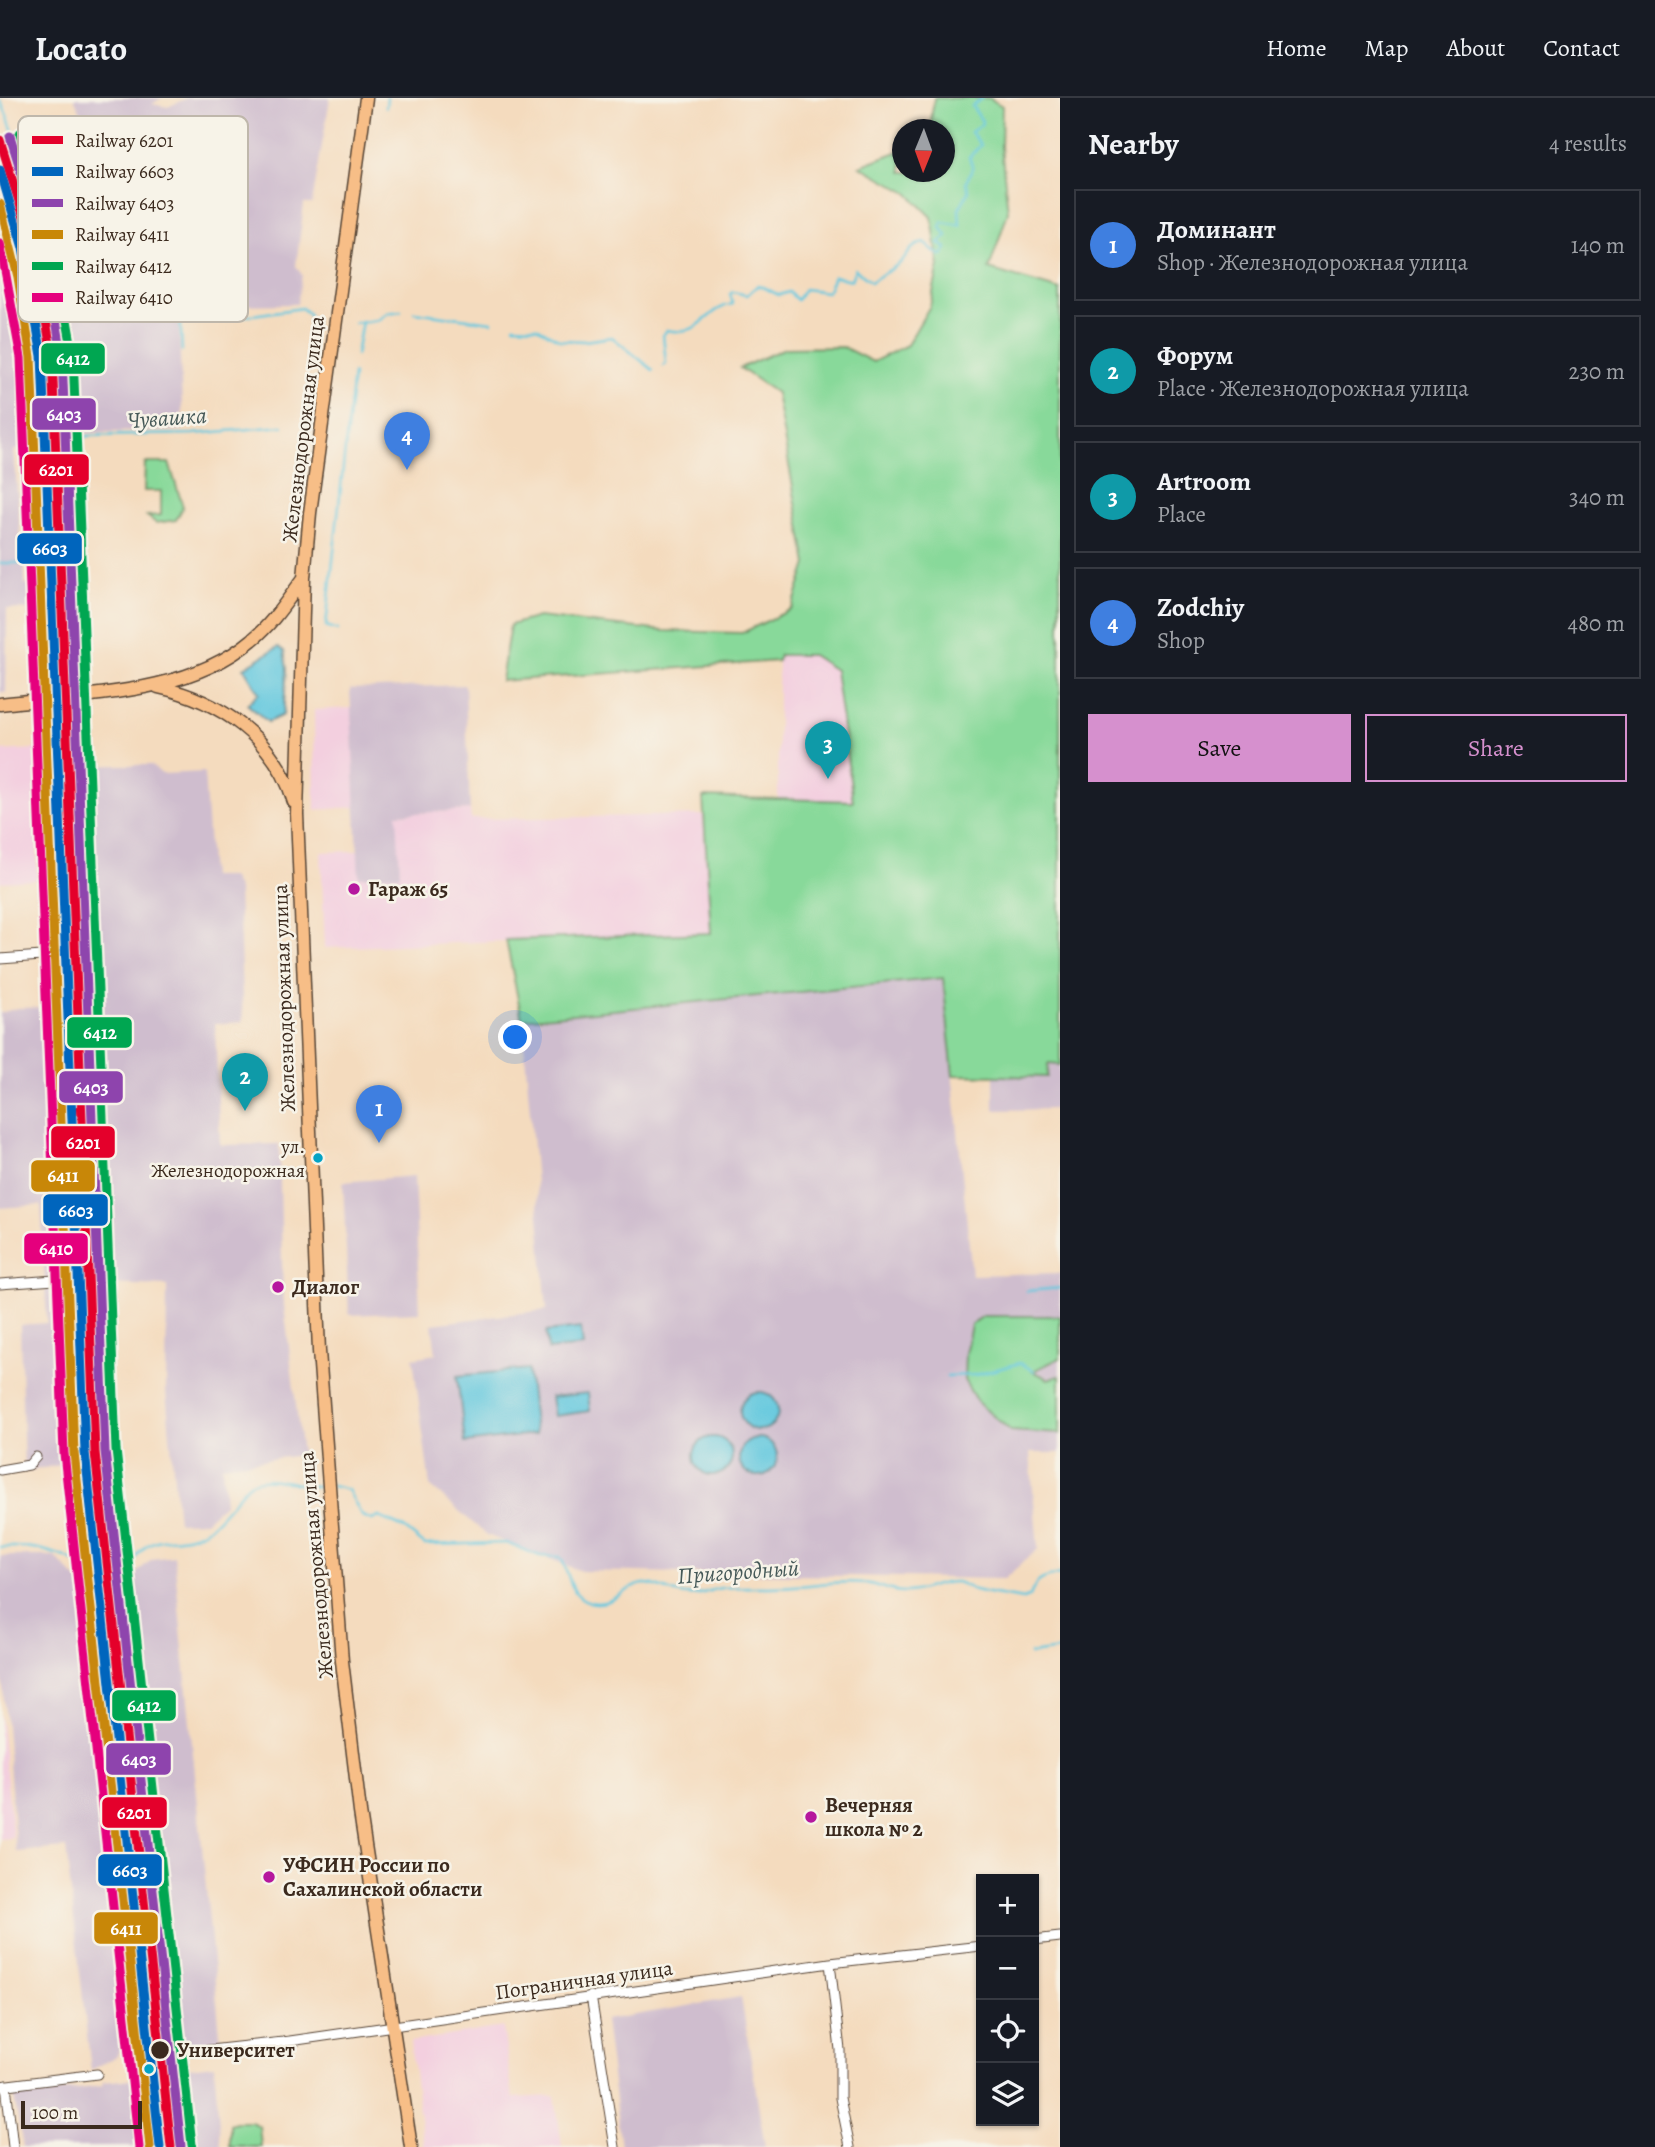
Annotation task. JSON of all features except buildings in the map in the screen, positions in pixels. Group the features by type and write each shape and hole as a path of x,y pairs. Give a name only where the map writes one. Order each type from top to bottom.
{"main road":[{"name":"Железнодорожная улица","path":"366,98 304,578 297,814 328,1502 353,1757 411,2147"},
{"path":"0,704 150,686 206,670 232,656 274,617 304,578"},
{"path":"150,686 178,691 212,705 251,732 282,772 297,814"}],"street":[{"path":"0,959 56,955"},
{"path":"0,1284 55,1280"},
{"path":"0,1470 29,1465 36,1457"},
{"path":"1039,1939 1060,1937"},
{"name":"Пограничная улица","path":"192,2052 830,1963 976,1947"},
{"path":"830,1963 840,2050 840,2098 849,2147"},
{"path":"591,1996 615,2147"},
{"path":"13,2147 3,2085 97,2074"}],"shaded area":[{"path":"74,98 162,98 152,104 168,107 187,98 330,98 312,204 304,204 296,266 302,275 297,304 248,305 248,116 83,116"},
{"path":"0,232 4,232 17,286 18,322 22,322 33,397 35,448 14,450 21,544 24,544 25,584 36,586 35,610 7,609 6,692 0,692"},
{"path":"72,322 179,322 183,430 83,433"},
{"path":"778,655 812,655 835,670 853,801 778,803"},
{"path":"465,685 470,810 397,814 400,875 359,877 350,689"},
{"path":"351,708 356,807 315,810 314,710"},
{"path":"37,749 37,880 0,882 0,751"},
{"path":"86,765 151,765 162,774 204,772 211,877 231,877 238,890 243,1022 215,1024 220,1145 279,1144 283,1297 302,1455 222,1465 225,1503 205,1521 178,1522 166,1391 167,1286 103,1284 94,1013 97,920"},
{"path":"470,810 471,819 703,815 711,933 325,948 321,852 358,851 360,877 397,814"},
{"path":"943,978 972,1275 1060,1273 1060,1453 1030,1453 1038,1549 1004,1579 581,1571 487,1535 430,1486 413,1358 436,1354 432,1324 547,1310 522,1019"},
{"path":"55,1007 74,1462 24,1472 20,1325 47,1323 41,1205 0,1208 0,1013 18,1008"},
{"path":"1047,1064 1060,1065 1060,1109 994,1110 994,1077 1046,1077"},
{"path":"414,1176 420,1312 349,1315 343,1182"},
{"path":"0,1556 54,1556 100,1603 107,1626 148,2032 125,2034 117,2056 91,2070 66,1848 16,1852 0,1649"},
{"path":"174,1556 221,2044 177,2052 131,1578 152,1559"},
{"path":"0,1712 13,1838 0,1839"},
{"path":"741,1997 765,2147 621,2147 605,2020"},
{"path":"503,2027 513,2098 555,2096 562,2147 424,2147 410,2042"},
{"path":"214,2065 221,2147 188,2147 181,2069"},
{"path":"159,2076 167,2147 23,2147 14,2097"}],"green space":[{"path":"934,98 989,98 1002,106 1001,147 1008,212 989,269 1060,290 1060,1065 1048,1064 1047,1077 953,1075 943,978 522,1019 506,940 711,933 703,797 853,801 835,670 812,655 779,655 778,661 501,681 510,625 538,617 664,631 742,633 792,609 807,564 776,393 740,368 785,348 843,347 873,362 907,345 930,306 939,266 932,217 908,193 860,166 892,154 892,182 955,182 955,119 931,119"},
{"path":"145,463 169,463 183,507 176,520 156,523 147,516 161,515 161,491 144,491"},
{"path":"983,1316 1060,1316 1060,1358 1033,1371 1048,1379 1060,1376 1060,1434 1011,1431 977,1402 964,1380 965,1354 971,1325"},
{"path":"251,2122 259,2126 261,2147 230,2147 230,2124"}],"water":[{"path":"278,647 284,651 287,669 283,715 268,722 247,704 259,693 244,668"},
{"path":"581,1328 583,1346 548,1350 546,1332"},
{"path":"528,1369 535,1434 465,1443 457,1376"},
{"path":"759,1392 773,1397 778,1411 773,1425 759,1430 745,1425 740,1411 745,1397"},
{"path":"588,1393 590,1411 554,1416 551,1397"},
{"path":"713,1437 727,1442 732,1456 727,1470 713,1475 699,1470 694,1456 699,1442"},
{"path":"758,1438 772,1443 777,1457 772,1471 758,1476 744,1471 739,1457 744,1443"}],"waterway":[{"path":"386,107 387,98"},
{"name":"Чувашка","path":"663,366 666,363 663,335 667,330 689,330 696,326 716,311 733,304 730,294 733,292 747,295 758,285 779,295 789,292 797,300 804,289 827,292 834,276 851,280 855,269 871,282 900,263 920,244 925,243 939,255 944,254 946,248 939,243 947,236 941,227 942,222 960,225 959,209 969,191 966,182 973,168 969,157 981,145 971,132 981,125 982,121 972,106 982,98"},
{"path":"0,100 18,151"},
{"path":"248,316 302,308 310,316 310,322 316,322"},
{"name":"Чувашка","path":"354,323 378,320 387,313 401,311"},
{"name":"Чувашка","path":"414,312 492,322"},
{"path":"356,355 362,321"},
{"path":"34,322 48,450 50,582"},
{"path":"63,322 65,342"},
{"path":"181,322 182,351"},
{"name":"Чувашка","path":"514,326 537,327 560,340 584,341 612,337 653,370"},
{"path":"338,630 326,626 353,374"},
{"name":"Чувашка","path":"82,690 79,606 72,578 78,570 74,496 82,440 86,436 193,434 283,426"},
{"path":"0,563 28,563 33,568 33,579"},
{"path":"46,578 55,578"},
{"name":"Чувашка","path":"74,716 82,700"},
{"path":"1027,1291 1060,1288"},
{"path":"947,1376 976,1375 1020,1363 1034,1371"},
{"name":"Пригородный","path":"0,1547 39,1549 91,1567 131,1566 146,1546 204,1531 251,1482 279,1480 325,1487"},
{"name":"Пригородный","path":"332,1486 348,1490 362,1516 372,1520 379,1517 404,1528 425,1545 506,1543 540,1556 560,1557 577,1594 583,1599 598,1603 644,1584 680,1594 695,1595 721,1588 846,1582 904,1592 956,1582 975,1590 1023,1599 1030,1596 1041,1580 1060,1574"},
{"path":"1030,1654 1060,1650"}],"rail line":[{"name":"6403","path":"10,136 18,162"},
{"name":"6201","path":"0,140 18,198"},
{"name":"6603","path":"0,170 18,231"},
{"name":"6411","path":"0,204 18,277"},
{"name":"6410","path":"0,243 21,358 64,1453 139,2147"},
{"name":"6411","path":"25,322 31,357 74,1453 150,2147"},
{"name":"6603","path":"36,322 42,356 85,1452 160,2147"},
{"name":"6201","path":"46,322 52,355 95,1452 171,2147"},
{"name":"6403","path":"56,322 62,355 105,1451 181,2146"},
{"name":"6412","path":"67,322 73,354 116,1450 192,2145"}],"place":[{"name":"Zodchiy","path":"407,470"},
{"name":"Artroom","path":"828,779"},
{"name":"Гараж 65","path":"354,889"},
{"name":"Форум","path":"245,1111"},
{"name":"Доминант","path":"379,1143"},
{"name":"ул. Железнодорожная","path":"318,1158"},
{"name":"Диалог","path":"278,1287"},
{"name":"Вечерняя школа № 2","path":"811,1817"},
{"name":"УФСИН России по Сахалинской области","path":"269,1877"},
{"name":"Университет","path":"160,2050"}]}
